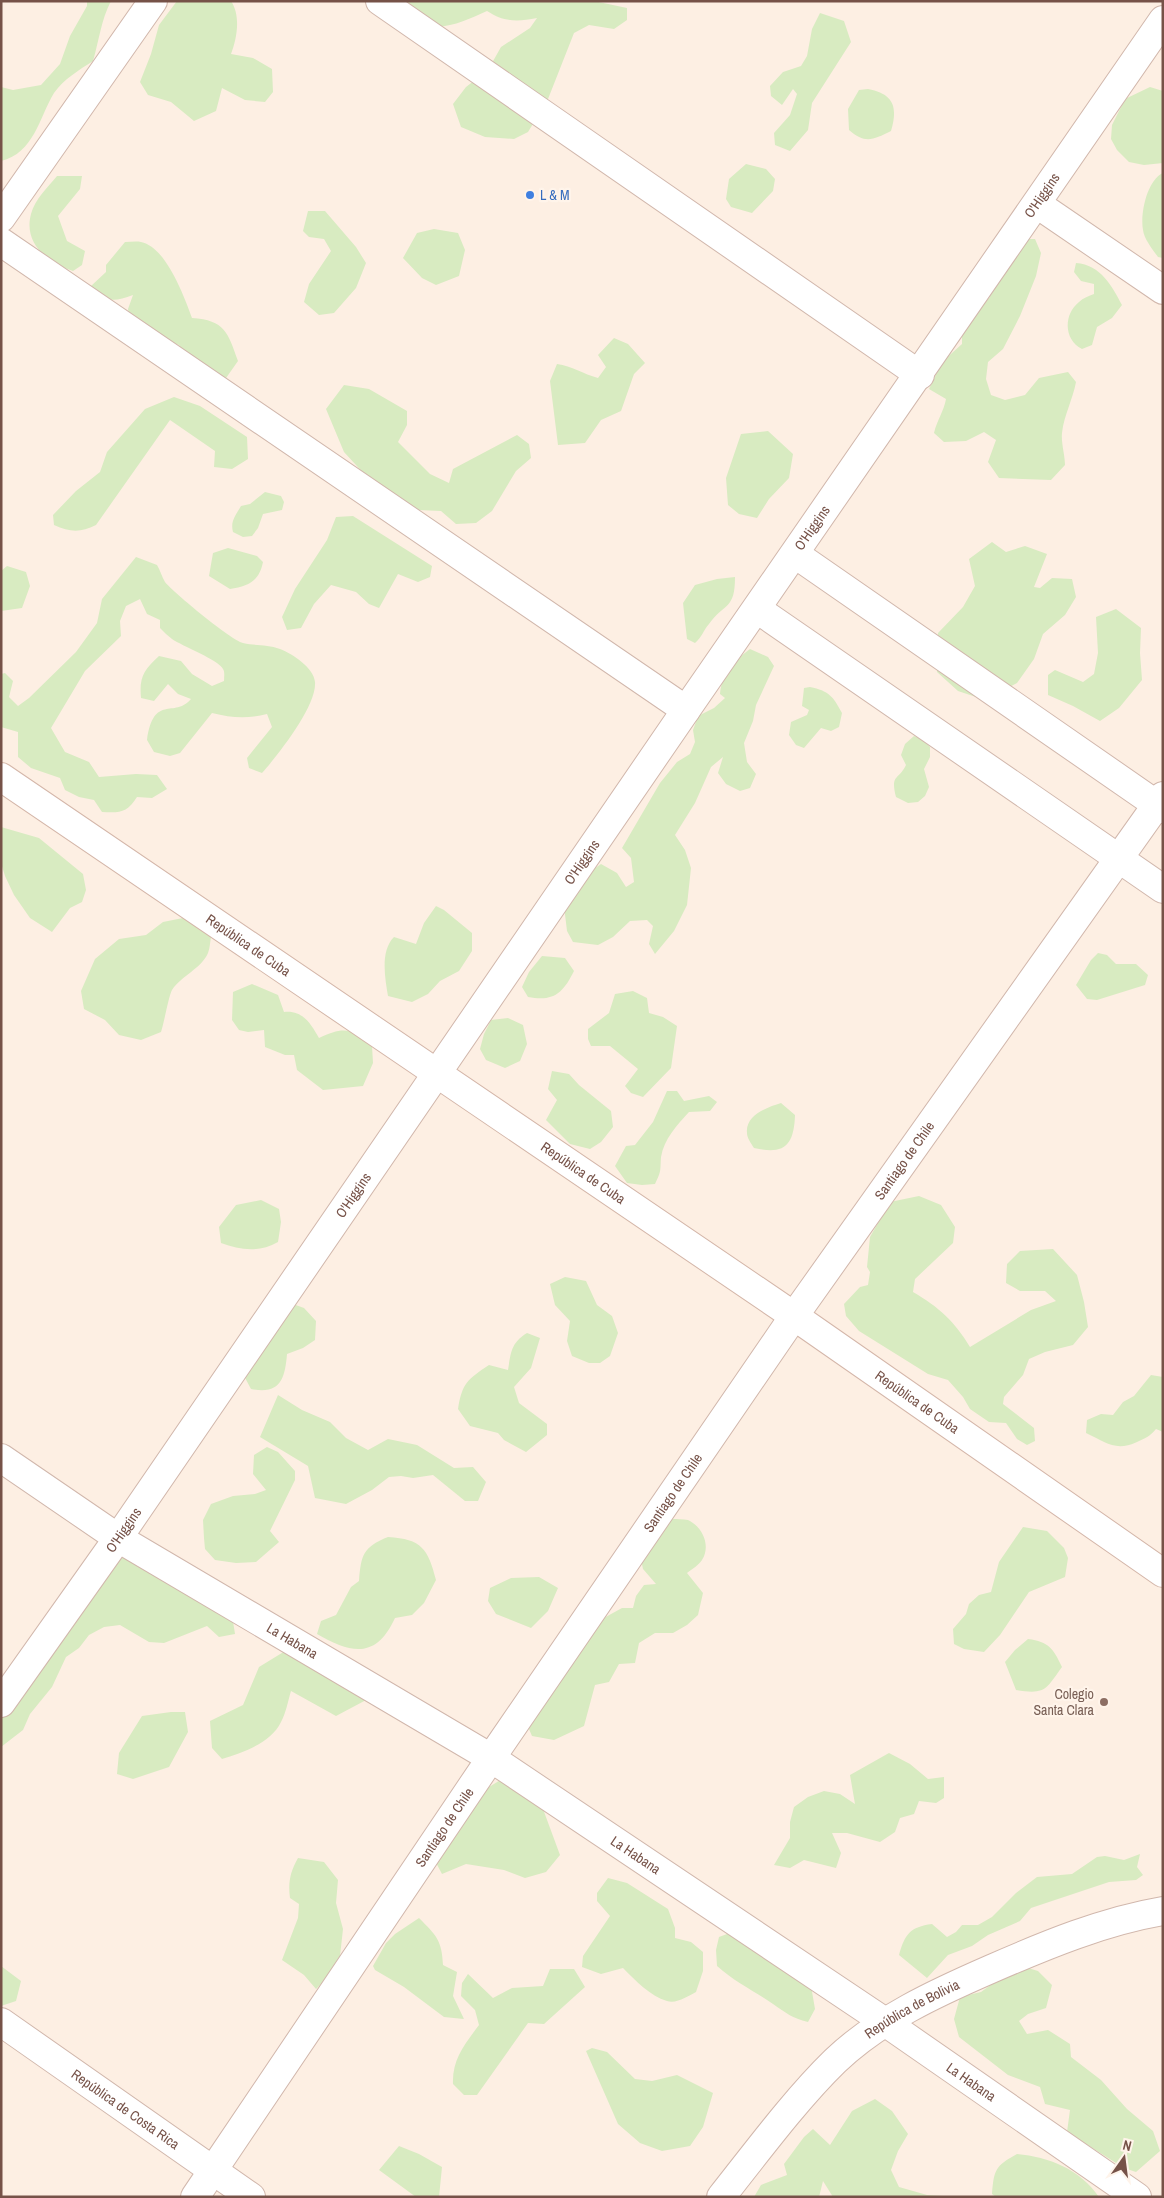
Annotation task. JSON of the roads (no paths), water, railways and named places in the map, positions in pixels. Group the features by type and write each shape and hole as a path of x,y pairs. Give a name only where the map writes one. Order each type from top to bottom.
{"street":[{"path":"1,218 153,1"},
{"path":"380,1 920,374"},
{"name":"O'Higgins","path":"1,1703 118,1538 686,710 1163,20"},
{"path":"1037,204 1163,290"},
{"path":"1,242 686,710"},
{"path":"795,554 1161,804"},
{"path":"757,609 1163,889"},
{"name":"República de Cuba","path":"1,777 794,1316 1163,1573"},
{"name":"Santiago de Chile","path":"195,2197 491,1758 794,1316 1119,858 1161,804"},
{"name":"La Habana","path":"1,1458 118,1538 491,1758 885,2022 1137,2197"},
{"name":"República de Bolivia","path":"721,2197 782,2121 835,2060 873,2029 940,1991 1036,1950 1132,1916 1163,1911"},
{"name":"República de Costa Rica","path":"1,2022 251,2197"}],"place":[{"name":"L & M","path":"530,195"},
{"name":"Colegio Santa Clara","path":"1104,1702"}]}
